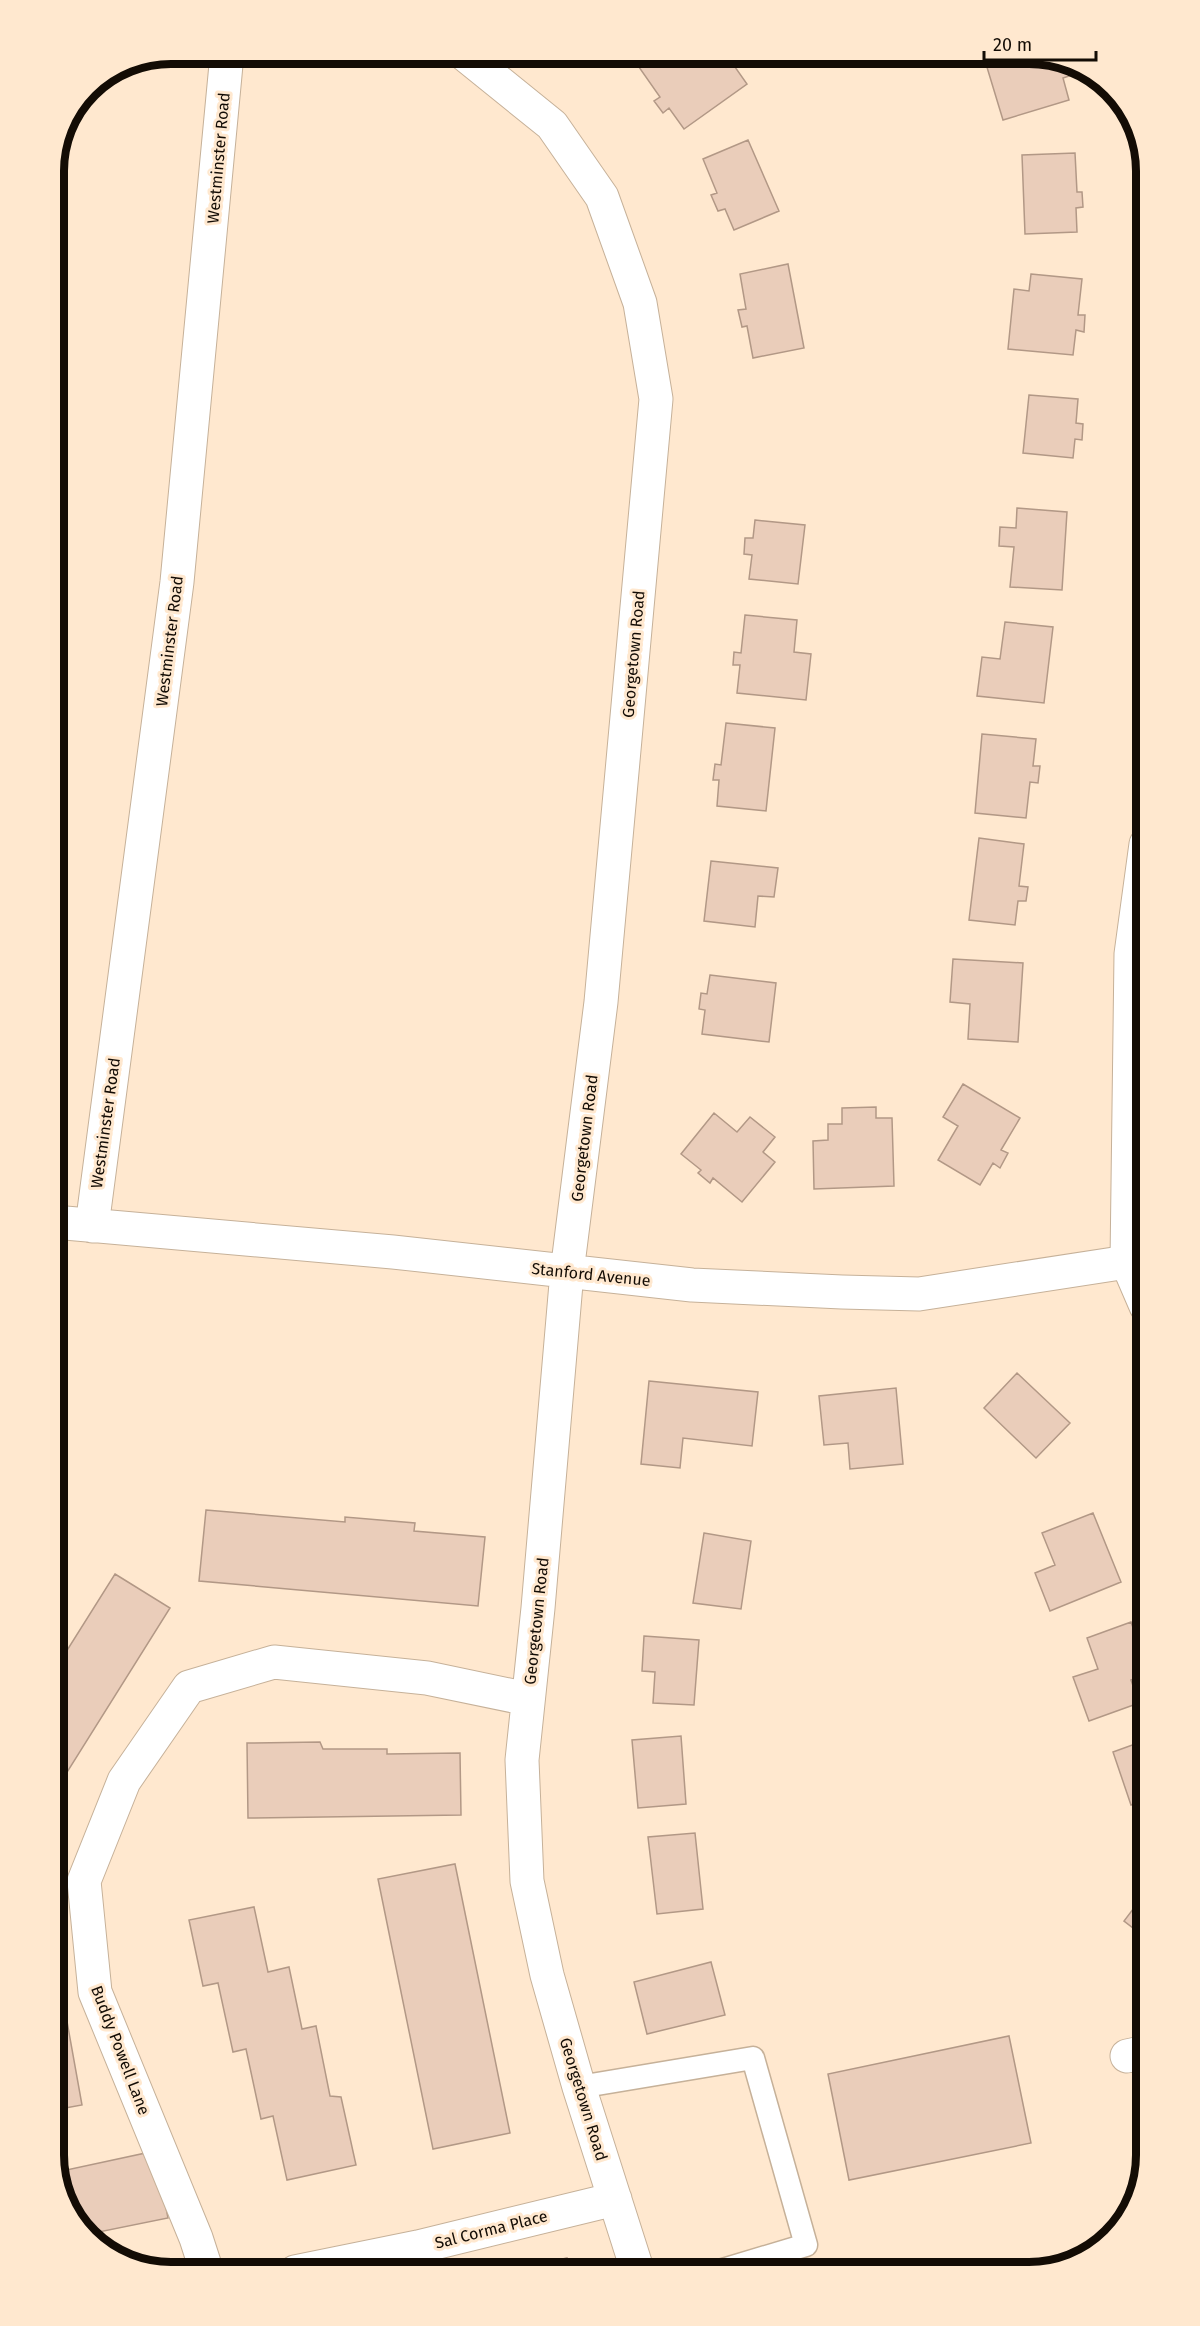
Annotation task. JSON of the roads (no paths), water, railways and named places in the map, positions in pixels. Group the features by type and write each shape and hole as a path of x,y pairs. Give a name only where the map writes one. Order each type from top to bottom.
{"street":[{"name":"Westminster Road","path":"92,1226 177,582 226,64"},
{"name":"Georgetown Road","path":"477,64 552,125 602,197 639,303 656,399 601,1002 567,1272 522,1760 527,1881 547,1975 579,2087 635,2262"},
{"path":"1136,927 1131,954 1127,1262 1136,1282"},
{"name":"Stanford Avenue","path":"64,1223 393,1252 692,1285 919,1294 1127,1262"},
{"name":"Buddy Powell Lane","path":"203,2261 95,1992 84,1881 124,1781 189,1687 274,1662 427,1678 528,1699"},
{"name":"Sal Corma Place","path":"348,2261 418,2247 615,2199"}],"lane":[{"path":"579,2087 753,2058 806,2245 750,2262"}]}
